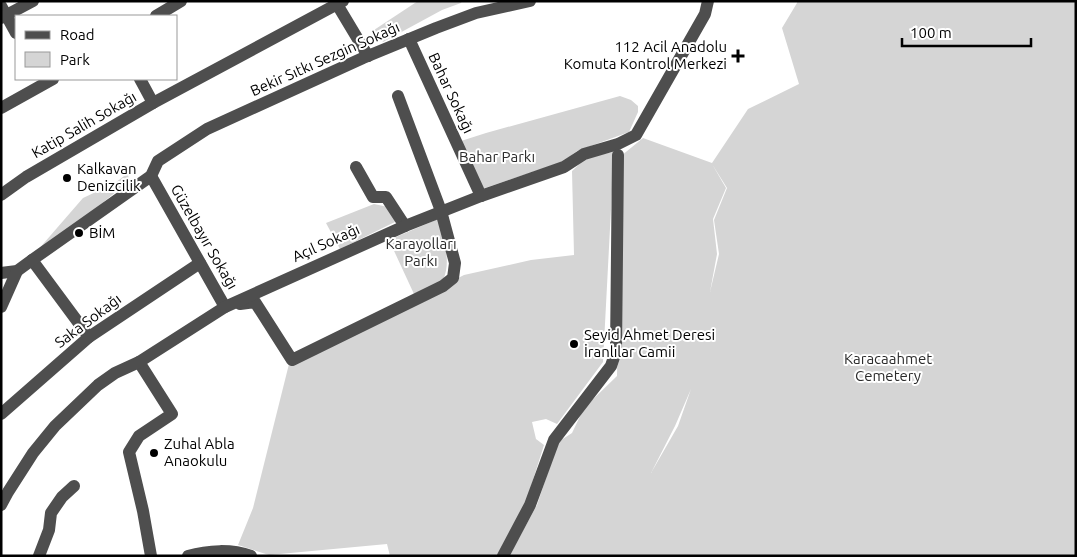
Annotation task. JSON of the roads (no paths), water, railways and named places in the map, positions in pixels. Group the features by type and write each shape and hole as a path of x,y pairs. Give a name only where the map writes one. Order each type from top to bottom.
{"street":[{"path":"15,31 3,13 33,1"},
{"name":"Bekir Sıtkı Sezgin Sokağı","path":"16,271 151,176 158,161 207,129 409,39 476,13 530,1"},
{"path":"481,196 564,167 584,154 618,144 636,135 705,14 708,1"},
{"path":"339,2 368,56"},
{"name":"Katip Salih Sokağı","path":"1,195 26,177 153,103 339,2"},
{"path":"157,15 174,3"},
{"name":"Bahar Sokağı","path":"409,39 481,196"},
{"path":"1,108 47,80"},
{"path":"141,80 153,103"},
{"path":"398,96 441,211"},
{"path":"503,556 530,505 554,440 611,366 616,351 618,155"},
{"path":"356,167 373,197 386,197 405,226"},
{"name":"Güzelbayır Sokağı","path":"151,176 225,306 255,302 292,360 443,286 453,278 455,263 441,211"},
{"name":"Açıl Sokağı","path":"1,505 33,453 55,426 98,385 114,373 139,362 225,306 405,226 481,196"},
{"path":"32,260 90,337"},
{"name":"Saka Sokağı","path":"1,414 90,337 200,263"},
{"path":"1,273 16,271"},
{"path":"1,307 16,271"},
{"path":"139,362 172,414 139,436 129,452 151,556"},
{"path":"39,556 49,530 51,513 62,497 74,486"},
{"path":"188,556 199,552 238,551 251,556"}],"place":[{"name":"112 Acil Anadolu Komuta Kontrol Merkezi","path":"738,56"},
{"name":"Kalkavan Denizcilik","path":"67,178"},
{"name":"BİM","path":"79,233"},
{"name":"Seyid Ahmet Deresi İranlılar Camii","path":"574,344"},
{"name":"Zuhal Abla Anaokulu","path":"154,453"}],"park label":[{"name":"Bahar Parkı","path":"497,157"},
{"name":"Karayolları Parkı","path":"421,252"},
{"name":"Karacaahmet Cemetery","path":"888,368"}]}
